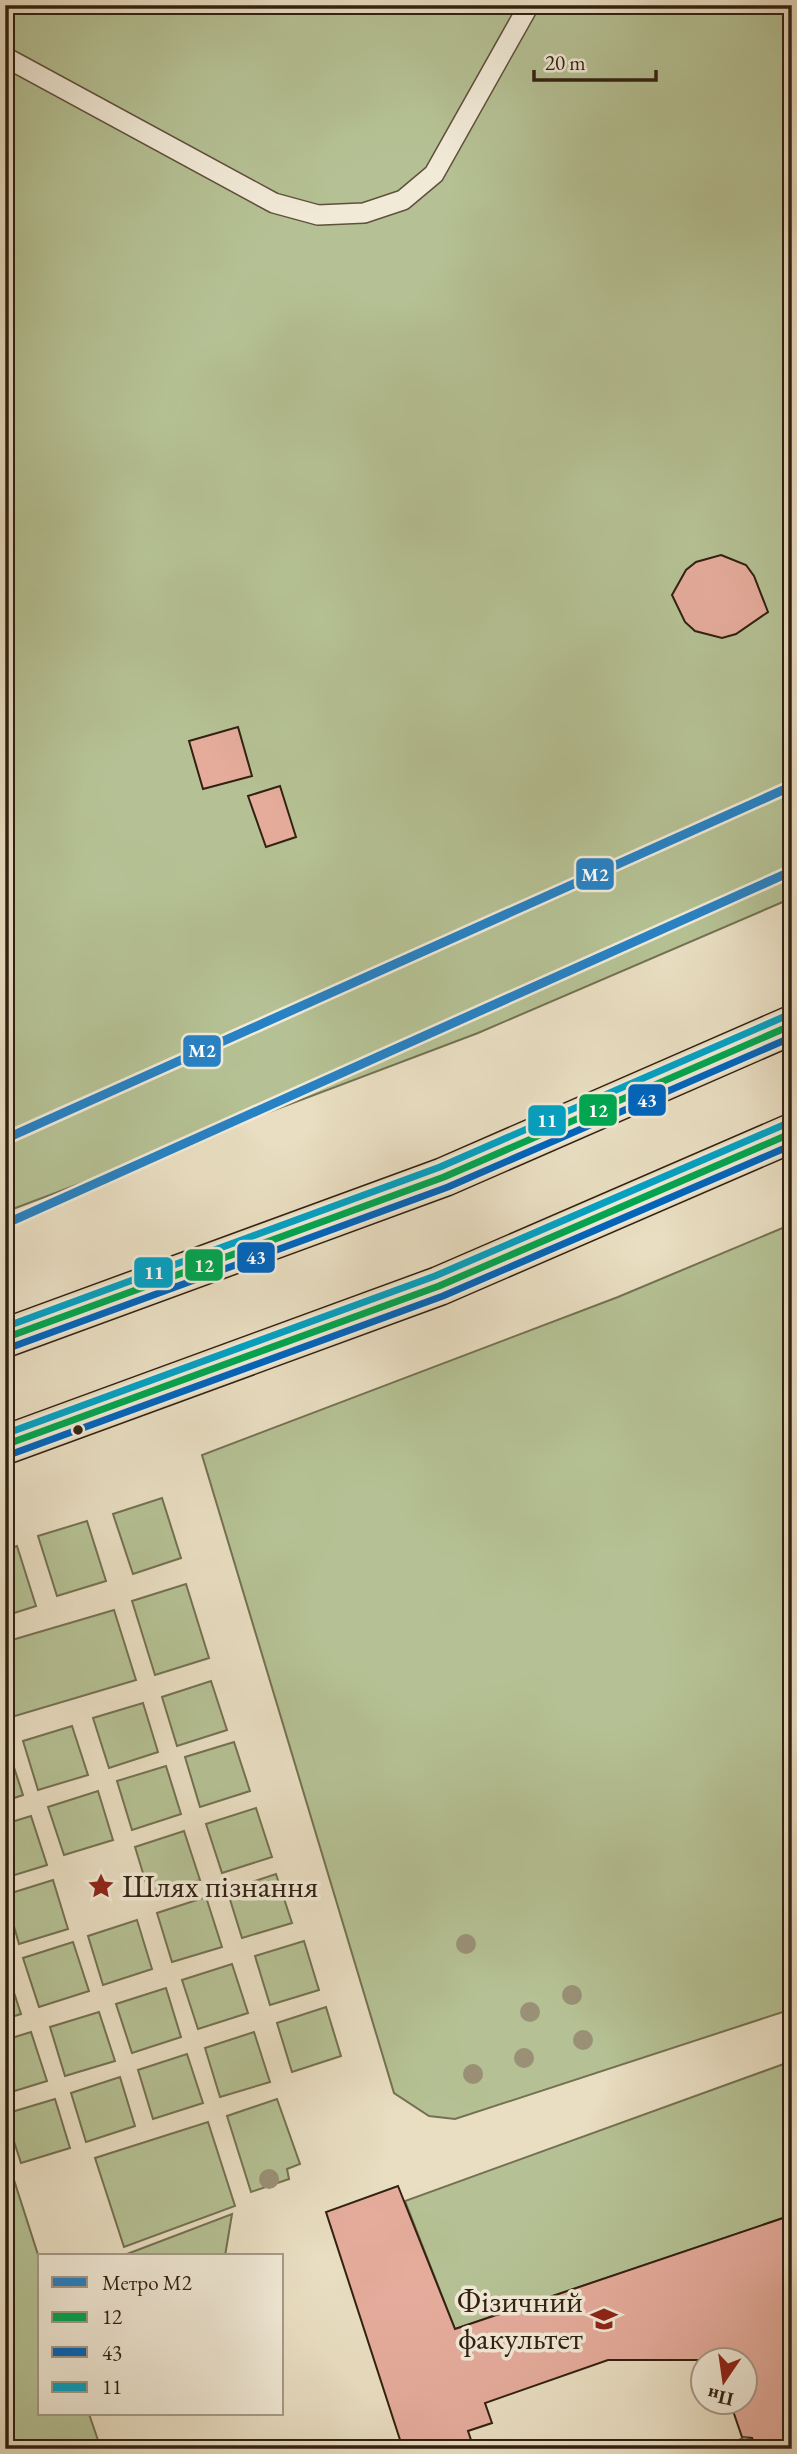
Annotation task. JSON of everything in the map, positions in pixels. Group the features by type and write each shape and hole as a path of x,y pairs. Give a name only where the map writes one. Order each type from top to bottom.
{"highway":[{"path":"5,1338 444,1177 792,1025"},
{"path":"5,1445 439,1286 792,1133"}],"lane":[{"path":"5,57 274,203 318,215 364,213 403,200 434,174 529,5"}],"green space":[{"path":"5,5 792,5 792,898 478,1033 5,1212"},
{"path":"792,1224 792,2009 455,2119 429,2116 394,2093 202,1455 618,1297"},
{"path":"162,1498 181,1558 133,1574 113,1514"},
{"path":"87,1521 106,1581 57,1596 38,1536"},
{"path":"17,1546 36,1606 5,1616 5,1550"},
{"path":"186,1584 209,1658 155,1675 132,1601"},
{"path":"114,1610 136,1680 5,1719 5,1642"},
{"path":"211,1681 227,1730 177,1746 162,1697"},
{"path":"143,1703 158,1752 109,1768 93,1718"},
{"path":"72,1726 88,1775 38,1790 23,1741"},
{"path":"234,1742 250,1791 200,1807 185,1757"},
{"path":"7,1746 23,1795 5,1801 5,1747"},
{"path":"166,1766 181,1814 132,1830 117,1781"},
{"path":"98,1791 113,1840 64,1855 48,1807"},
{"path":"256,1808 272,1857 222,1873 206,1824"},
{"path":"31,1816 47,1865 5,1878 5,1824"},
{"path":"184,1831 200,1880 150,1896 135,1847"},
{"path":"276,1874 292,1923 242,1938 227,1890"},
{"path":"53,1880 68,1929 19,1944 5,1895"},
{"path":"206,1897 222,1947 172,1962 157,1913"},
{"path":"137,1920 152,1969 103,1985 88,1936"},
{"path":"304,1941 319,1990 270,2005 255,1956"},
{"path":"73,1942 89,1991 39,2007 23,1958"},
{"path":"232,1964 248,2013 198,2029 182,1980"},
{"path":"5,1965 21,2014 5,2019"},
{"path":"166,1988 181,2037 132,2053 116,2004"},
{"path":"326,2007 341,2056 292,2072 277,2023"},
{"path":"99,2012 115,2061 65,2076 50,2027"},
{"path":"31,2032 47,2081 5,2094 5,2040"},
{"path":"254,2032 270,2082 220,2097 205,2048"},
{"path":"187,2054 203,2103 153,2119 138,2070"},
{"path":"792,2061 792,2215 455,2329 405,2201"},
{"path":"120,2077 135,2126 86,2142 71,2093"},
{"path":"55,2099 70,2148 21,2163 5,2114"},
{"path":"277,2099 300,2164 287,2169 289,2179 251,2192 227,2116"},
{"path":"208,2122 235,2206 124,2247 95,2158"},
{"path":"5,2152 38,2255 38,2416 90,2416 101,2449 5,2449"},
{"path":"232,2214 225,2254 127,2254"}],"building":[{"path":"721,555 746,565 754,576 768,612 736,634 722,638 695,631 685,622 672,595 686,570 696,562"},
{"path":"238,727 252,776 203,789 189,741"},
{"path":"280,786 296,837 266,847 248,796"},
{"name":"Фізичний факультет","path":"398,2186 455,2329 792,2215 792,2449 757,2449 752,2438 742,2437 735,2416 758,2416 758,2346 688,2346 688,2360 608,2360 485,2403 492,2423 468,2431 474,2449 403,2449 326,2212"}],"metro line":[{"name":"M2","path":"5,1139 792,786"},
{"name":"M2","path":"5,1224 792,871"}],"transit line":[{"name":"11","path":"5,1327 440,1167 788,1015"},
{"name":"12","path":"5,1338 444,1177 792,1025"},
{"name":"43","path":"9,1348 448,1187 792,1037"},
{"name":"11","path":"5,1434 435,1276 788,1123"},
{"name":"12","path":"5,1445 439,1286 792,1133"},
{"name":"43","path":"9,1455 443,1296 792,1145"}],"place":[{"name":"Шлях пізнання","path":"101,1886"},
{"name":"Фізичний факультет","path":"604,2319"}]}
